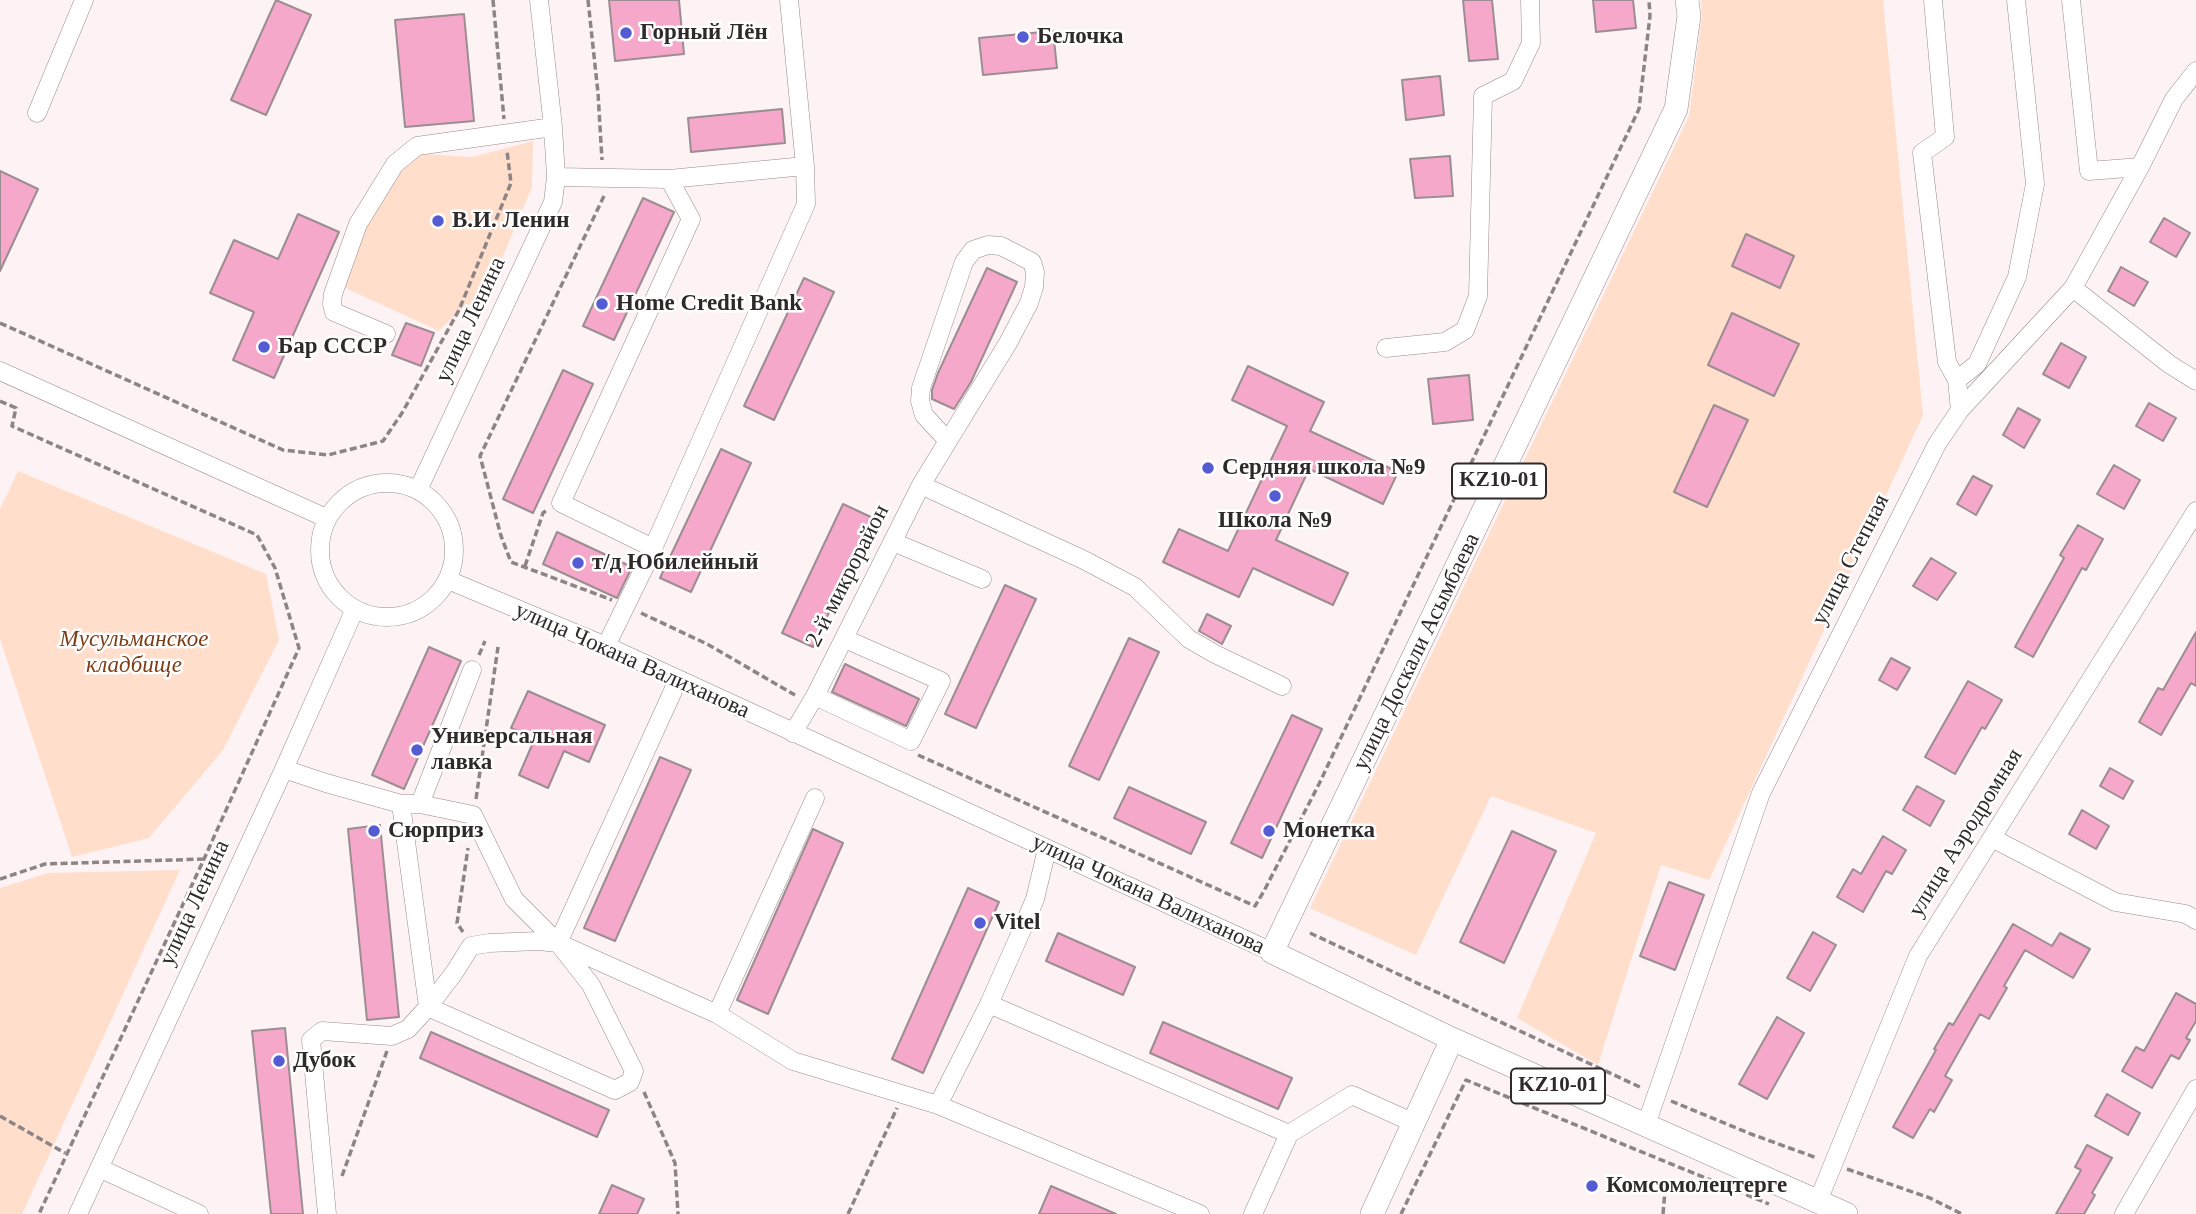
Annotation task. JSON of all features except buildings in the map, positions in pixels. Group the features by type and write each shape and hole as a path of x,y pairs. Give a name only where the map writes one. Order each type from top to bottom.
{"main road":[{"name":"улица Доскали Асымбаева","path":"1272,952 1676,109 1689,16 1688,0"},
{"name":"улица Чокана Валиханова","path":"1272,952 1452,1039 1846,1214"},
{"path":"1372,1214 1452,1039"}],"street":[{"path":"37,113 84,0"},
{"name":"улица Ленина","path":"418,489 552,202 556,177 554,127 539,0"},
{"path":"606,646 653,548 806,204 805,166 789,0"},
{"path":"1386,348 1445,342 1465,330 1478,296 1483,96 1513,80 1531,43 1530,0"},
{"path":"1933,0 1945,137 1922,153 1947,362 1957,380 1959,410"},
{"path":"1957,380 1977,364 2017,276 2035,184 2016,0"},
{"path":"2071,0 2089,171 2140,167"},
{"name":"улица Степная","path":"1646,1125 1761,793 1937,444 1959,410 2073,288 2174,99 2196,71"},
{"path":"386,334 334,312 332,303 358,224 394,164 417,146 554,127"},
{"path":"556,177 669,179 805,166"},
{"path":"653,548 561,503 691,219 669,179"},
{"name":"2-й микрорайон","path":"793,733 845,639 921,485 1008,343 1029,303 1034,287 1035,272 1032,262 1001,246 988,245 973,250 964,262 921,388 920,401 924,415 947,440"},
{"path":"2073,288 2169,364 2196,381"},
{"path":"0,372 326,519"},
{"path":"384,482 418,489 444,513 455,546 448,580 424,608 390,619 354,611 328,587 318,553 326,519 350,493 384,482"},
{"path":"921,485 1084,560 1135,587 1189,639 1282,686"},
{"name":"улица Аэродромная","path":"1818,1201 1918,956 2196,511"},
{"path":"893,542 982,579"},
{"name":"улица Чокана Валиханова","path":"448,580 606,646 1272,952"},
{"name":"улица Ленина","path":"78,1214 284,769 354,611"},
{"path":"815,696 911,741 941,681 845,639"},
{"path":"420,804 472,670"},
{"path":"558,943 678,680"},
{"path":"284,769 401,804 420,804 473,815 514,899 558,943 591,985 634,1071 630,1083 615,1090 428,1007"},
{"path":"717,1014 815,798"},
{"path":"401,804 428,1007"},
{"path":"1992,838 2115,902 2186,914 2196,919"},
{"path":"938,1105 989,1004 1035,899 1047,849"},
{"path":"327,1214 311,1040 322,1031 392,1036 408,1029 428,1007 454,974 471,946 539,941 558,943 717,1014 793,1061 938,1105 1200,1214"},
{"path":"989,1004 1289,1134"},
{"path":"2124,1214 2196,1089"},
{"path":"1253,1214 1289,1134 1352,1095 1414,1123"},
{"path":"99,1168 199,1214"}],"path":[{"path":"0,323 283,450 328,455 383,441 402,413 459,310 511,183 493,0"},
{"path":"480,456 605,195 588,0"},
{"path":"1255,906 1324,772 1639,109 1650,16 1649,0"},
{"path":"0,401 16,408 12,426 257,536 275,568 299,648 38,1214"},
{"path":"525,566 542,513 561,503"},
{"path":"0,879 46,864 204,859"},
{"path":"1310,933 1657,1095 1751,1134 1930,1198 1962,1214"},
{"path":"342,1176 392,1036"},
{"path":"634,1071 675,1163 678,1214"},
{"path":"1401,1214 1466,1080 1769,1204"},
{"path":"848,1214 903,1094"},
{"path":"0,1116 65,1153"},
{"path":"1663,1214 1665,1191"}],"green space":[{"path":"1701,0 1883,0 1923,415 1709,880 1661,865 1598,1065 1517,1018 1596,833 1491,796 1416,955 1310,908 1689,116 1702,16"},
{"path":"533,141 532,187 481,308 466,304 439,331 341,286 394,152 472,157"},
{"name":"Мусульманское кладбище","path":"18,471 266,574 279,640 223,750 149,838 72,857 0,639 0,509"},
{"path":"180,870 22,1214 0,1214 0,888 48,873"}],"place":[{"name":"Горный Лён","path":"626,33"},
{"name":"Белочка","path":"1023,37"},
{"name":"В.И. Ленин","path":"438,221"},
{"name":"Home Credit Bank","path":"602,304"},
{"name":"Бар СССР","path":"264,347"},
{"name":"Сердняя школа №9","path":"1208,468"},
{"name":"Школа №9","path":"1275,496"},
{"name":"т/д Юбилейный","path":"578,563"},
{"name":"Универсальная лавка","path":"417,750"},
{"name":"Сюрприз","path":"374,831"},
{"name":"Монетка","path":"1269,831"},
{"name":"Vitel","path":"980,923"},
{"name":"Дубок","path":"279,1061"},
{"name":"Комсомолецтерге","path":"1592,1186"}]}
